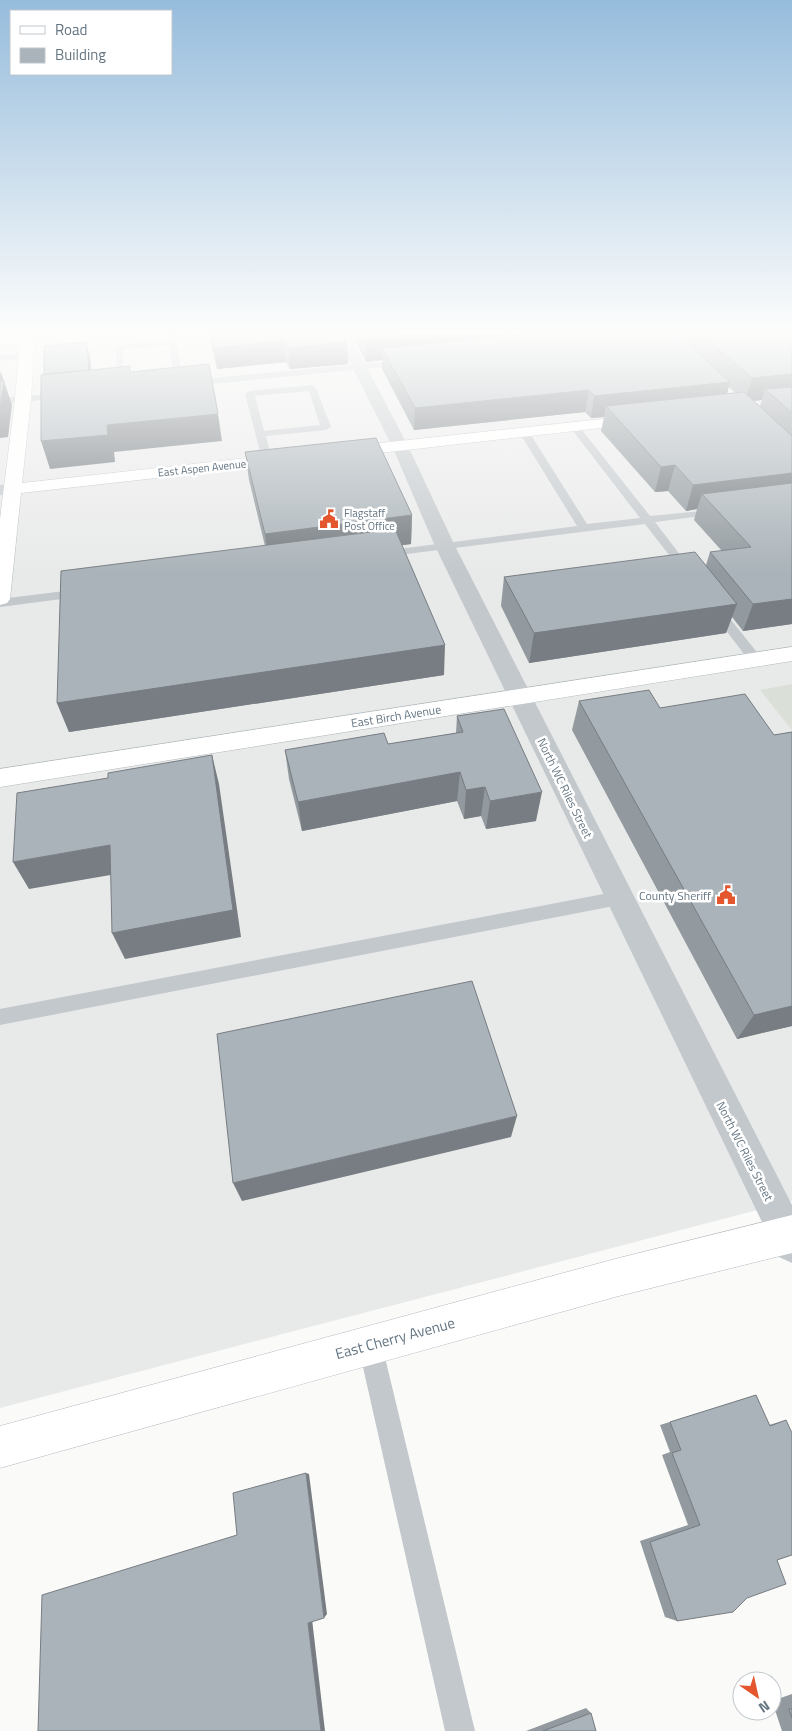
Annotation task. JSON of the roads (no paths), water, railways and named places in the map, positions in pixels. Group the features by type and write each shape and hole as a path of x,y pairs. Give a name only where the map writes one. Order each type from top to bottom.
{"street":[{"path":"0,599 6,489 21,412"},
{"name":"North WC Riles Street","path":"382,412 520,696 790,1238"},
{"path":"333,454 654,418"},
{"name":"East Aspen Avenue","path":"6,489 304,457"},
{"name":"East Birch Avenue","path":"0,778 792,654"},
{"name":"East Cherry Avenue","path":"0,1447 615,1278 790,1238"}],"lane":[{"path":"254,412 267,461"},
{"path":"260,434 326,427 321,412"},
{"path":"575,427 696,584"},
{"path":"524,432 584,528"},
{"path":"366,556 734,509"},
{"path":"0,603 89,592"},
{"path":"708,599 755,659"},
{"path":"0,1017 620,898"},
{"path":"370,1346 460,1731"}],"place":[{"name":"Flagstaff Post Office","path":"329,519"},
{"name":"County Sheriff","path":"726,895"}]}
